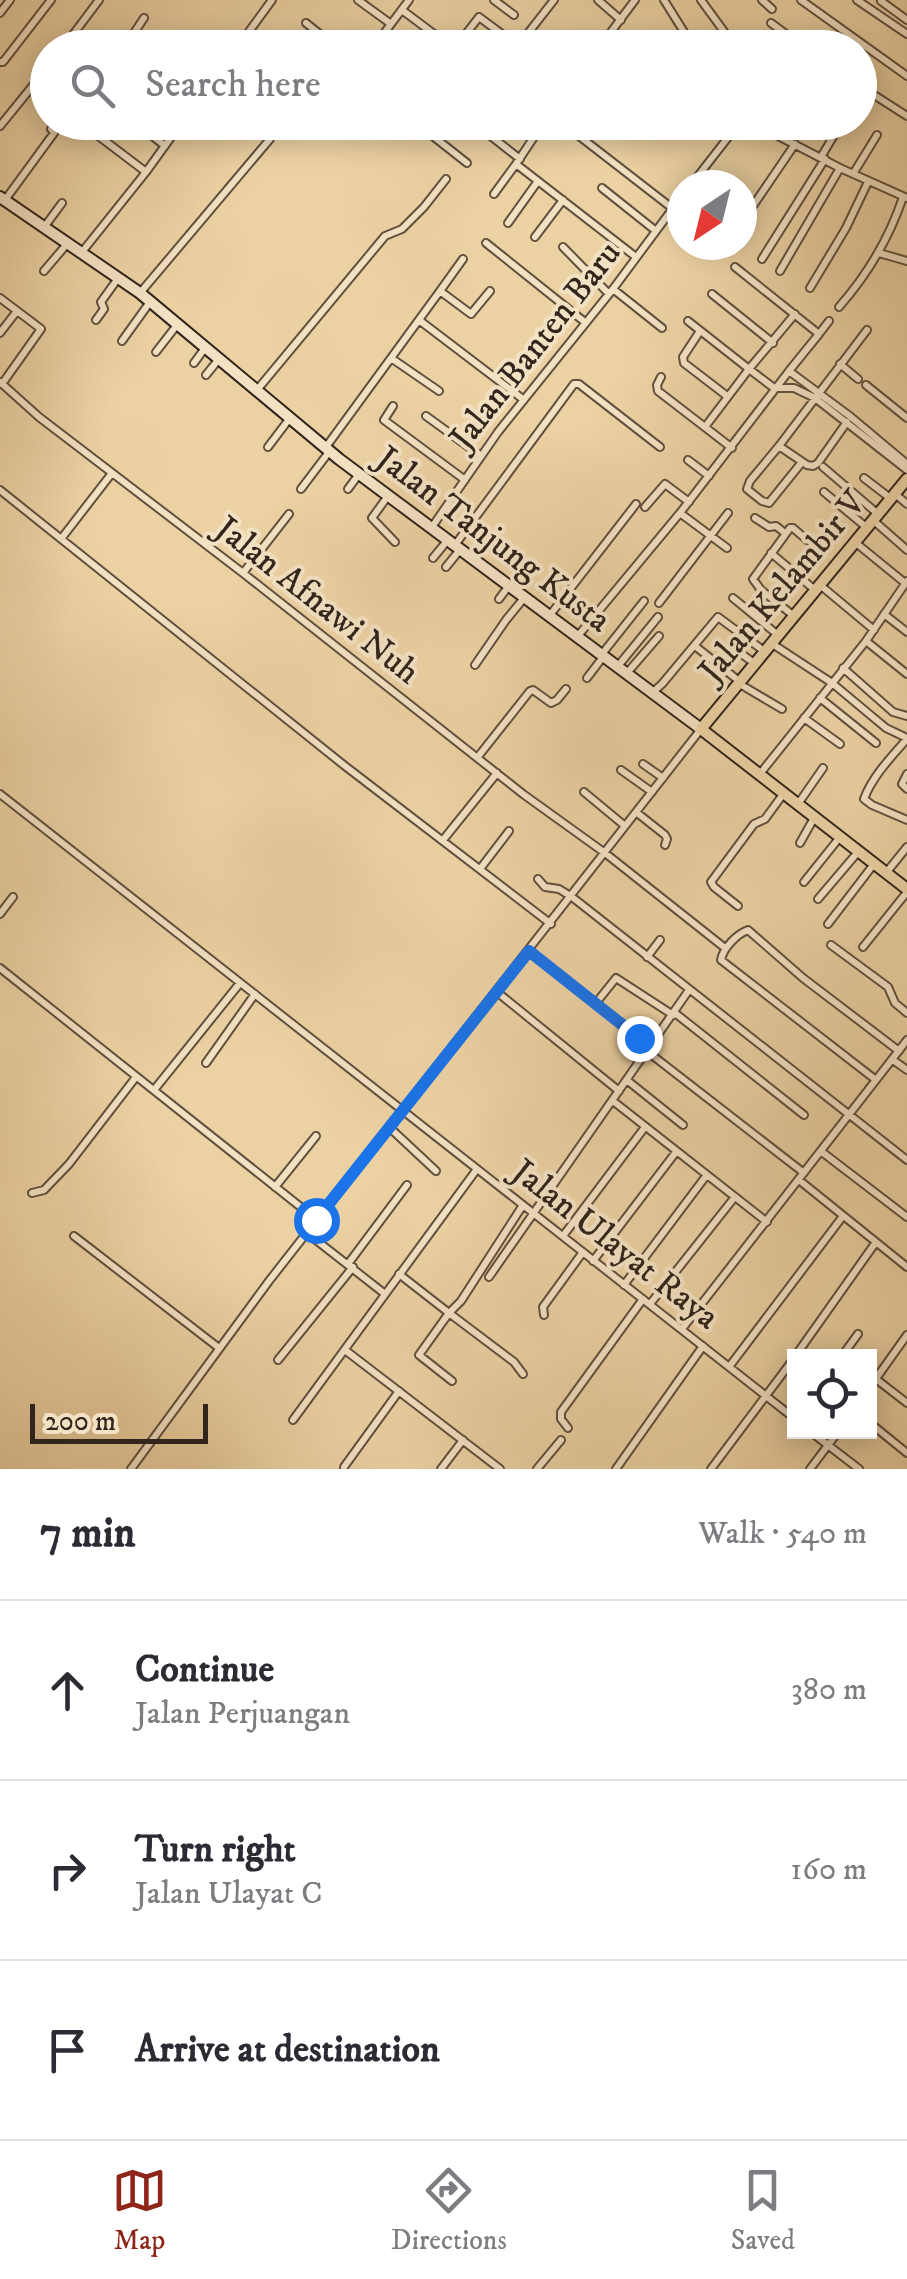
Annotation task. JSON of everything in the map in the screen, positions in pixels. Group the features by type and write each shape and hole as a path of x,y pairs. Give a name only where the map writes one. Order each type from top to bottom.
{"main road":[{"name":"Jalan Kelambir V","path":"701,730 907,480"},
{"path":"701,730 907,890"}],"street":[{"path":"0,13 10,0"},
{"path":"0,62 51,0"},
{"path":"76,30 99,0"},
{"path":"250,30 272,0"},
{"path":"358,0 390,24"},
{"path":"386,30 410,0"},
{"path":"494,0 514,15"},
{"path":"531,30 554,0"},
{"path":"598,0 621,20"},
{"path":"614,30 635,0"},
{"path":"664,0 683,30"},
{"path":"701,0 723,30"},
{"path":"762,0 772,9"},
{"path":"801,0 843,30"},
{"path":"858,0 907,34"},
{"path":"881,1 907,20"},
{"path":"402,10 429,30"},
{"path":"471,10 494,30"},
{"path":"469,30 479,17"},
{"path":"136,30 144,18"},
{"path":"306,23 315,30"},
{"path":"772,23 781,30"},
{"path":"877,54 907,76"},
{"path":"0,126 30,88"},
{"path":"877,97 907,116"},
{"path":"2,198 49,140"},
{"path":"104,140 146,172"},
{"path":"158,140 165,146"},
{"path":"82,252 169,140"},
{"path":"140,293 269,140"},
{"path":"437,140 467,164"},
{"path":"493,140 538,181 636,257"},
{"path":"494,194 532,140"},
{"path":"585,140 667,204"},
{"path":"703,170 726,140"},
{"path":"787,140 905,197 879,253 839,307"},
{"path":"762,259 832,140"},
{"path":"852,174 874,140"},
{"path":"757,200 795,144"},
{"path":"780,271 840,168"},
{"path":"257,390 385,236 402,228 446,179"},
{"path":"508,223 538,181"},
{"path":"810,288 868,182"},
{"path":"602,188 656,232"},
{"name":"Jalan Tanjung Kusta","path":"2,198 140,293 327,450 701,730"},
{"path":"536,237 564,200"},
{"path":"45,226 62,203"},
{"name":"Jalan Banten Baru","path":"431,528 480,456 667,216"},
{"path":"44,272 68,242"},
{"path":"486,243 586,323"},
{"path":"563,247 611,292 662,328"},
{"path":"879,253 907,261"},
{"path":"301,489 463,259"},
{"path":"735,266 819,334"},
{"path":"96,320 104,310 100,302 118,278"},
{"path":"440,291 471,314 490,291"},
{"path":"712,294 773,342"},
{"path":"0,299 41,331 1,383"},
{"path":"122,340 150,301"},
{"path":"0,333 17,311"},
{"path":"705,427 795,314"},
{"path":"419,320 524,400"},
{"path":"688,320 774,388 794,388 817,395"},
{"path":"577,637 710,476 829,321"},
{"path":"156,352 178,324"},
{"path":"802,462 771,502 766,503 747,489 867,330"},
{"path":"700,331 683,357 684,363 727,396"},
{"path":"194,362 205,348"},
{"path":"391,358 439,391"},
{"path":"206,375 219,359"},
{"path":"840,364 858,379"},
{"path":"789,371 907,467"},
{"path":"661,377 658,391 732,448"},
{"path":"794,388 798,377"},
{"name":"Jalan Afnawi Nuh","path":"1,383 38,417 725,948 722,960 876,1080"},
{"path":"446,568 453,546 574,384 660,447"},
{"path":"866,385 907,418"},
{"path":"393,406 382,422 465,480"},
{"path":"426,416 480,456"},
{"path":"268,447 290,418"},
{"path":"779,446 810,466 818,463 848,420"},
{"path":"688,460 710,476"},
{"path":"823,467 873,521 907,550"},
{"path":"61,539 112,474"},
{"path":"348,488 359,474"},
{"path":"864,478 907,504"},
{"path":"645,506 666,484 689,502"},
{"path":"0,490 550,924"},
{"path":"824,492 873,521"},
{"path":"388,496 372,518 396,542"},
{"path":"549,616 636,504"},
{"path":"680,513 727,548"},
{"path":"658,604 728,513"},
{"path":"243,573 289,514"},
{"path":"755,518 785,534"},
{"path":"794,616 752,580 791,528 807,540"},
{"path":"760,774 866,642 906,582 855,542"},
{"path":"433,558 453,546"},
{"path":"771,553 874,630"},
{"path":"499,599 508,586"},
{"path":"475,664 524,598"},
{"path":"733,598 771,643"},
{"path":"588,678 644,601"},
{"path":"884,614 907,632"},
{"path":"622,670 658,616"},
{"path":"652,692 720,617 771,643 832,683 886,728 907,739 864,799 907,820"},
{"path":"622,670 659,636"},
{"path":"866,642 907,674"},
{"path":"695,646 739,682 782,709"},
{"path":"732,647 754,663"},
{"path":"844,668 894,712 907,716"},
{"path":"477,758 530,691 551,703 566,690"},
{"path":"820,698 876,743"},
{"path":"804,718 840,744"},
{"path":"130,1469 316,1220 701,730"},
{"path":"643,764 663,778"},
{"path":"798,804 824,768"},
{"path":"620,770 652,792"},
{"path":"442,840 497,773"},
{"path":"907,774 902,784 907,788"},
{"path":"584,792 625,826"},
{"path":"738,906 711,882 754,824 765,819 784,793"},
{"name":"Jalan Ulayat Raya","path":"0,794 787,1412"},
{"path":"636,812 665,836 665,845"},
{"path":"800,843 814,817"},
{"path":"480,869 510,831"},
{"path":"804,882 840,837"},
{"path":"886,872 907,847"},
{"path":"818,899 859,851"},
{"path":"828,924 874,863"},
{"path":"538,879 545,887 572,897 907,1160"},
{"path":"863,947 907,890"},
{"path":"0,914 14,897"},
{"path":"725,948 748,930 803,978 899,1051"},
{"path":"647,957 660,940"},
{"path":"831,945 888,987 895,1003 907,1013"},
{"path":"529,951 596,1002 907,1267"},
{"path":"0,968 316,1220"},
{"path":"596,1002 616,978 674,1014 804,1115"},
{"path":"154,1090 240,983"},
{"path":"489,1277 689,990"},
{"path":"497,992 619,1091"},
{"path":"206,1063 255,994"},
{"path":"682,1329 907,1040"},
{"path":"893,1060 907,1070"},
{"path":"32,1193 47,1188 69,1164 136,1077"},
{"path":"628,1081 683,1125"},
{"path":"613,1101 766,1222"},
{"path":"563,1236 644,1127"},
{"path":"390,1128 436,1171"},
{"path":"275,1187 316,1136"},
{"path":"593,1260 676,1152"},
{"path":"822,1152 907,1217"},
{"path":"293,1420 477,1168"},
{"path":"624,1285 706,1176"},
{"path":"278,1360 407,1185"},
{"path":"650,1304 734,1198"},
{"path":"452,1380 419,1356 461,1301 523,1205"},
{"path":"729,1368 843,1216"},
{"path":"307,1234 385,1294"},
{"path":"74,1236 220,1349"},
{"path":"711,1469 876,1242"},
{"path":"544,1316 543,1307 583,1252"},
{"path":"399,1274 514,1362 523,1374"},
{"path":"568,1428 561,1412 642,1298"},
{"path":"847,1349 858,1334"},
{"path":"877,1378 907,1335"},
{"path":"616,1469 702,1346"},
{"path":"345,1350 500,1469"},
{"path":"877,1380 907,1403"},
{"path":"344,1467 399,1391"},
{"path":"877,1429 907,1453"},
{"path":"820,1439 859,1469"},
{"path":"810,1469 833,1439"},
{"path":"441,1469 463,1440"},
{"path":"538,1469 561,1440"}],"route":[{"path":"316,1220 529,951 639,1038"}]}
